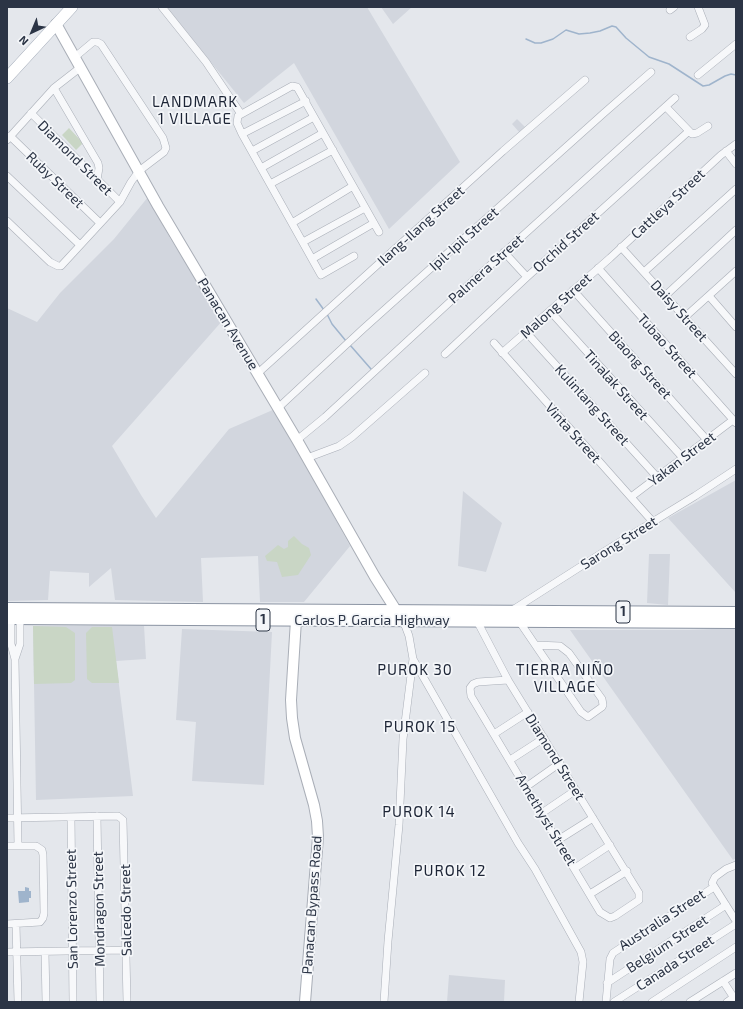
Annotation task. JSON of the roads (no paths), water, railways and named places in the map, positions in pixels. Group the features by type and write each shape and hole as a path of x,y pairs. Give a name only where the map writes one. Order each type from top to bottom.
{"highway":[{"name":"Carlos P. Garcia Highway","path":"513,618 736,613"},
{"name":"Carlos P. Garcia Highway","path":"13,614 476,616 736,622"},
{"name":"Carlos P. Garcia Highway","path":"248,615 296,620 347,615"}],"main road":[{"path":"7,78 56,24 66,9"}],"street":[{"path":"162,7 206,62 241,114"},
{"path":"690,37 702,29 705,25 698,7"},
{"name":"Panacan Avenue","path":"56,24 139,171 297,440 371,572 400,616"},
{"path":"7,221 50,262 58,266 63,264 120,202 139,171 164,152 166,148 163,138 101,44 93,42 75,57"},
{"path":"698,75 736,44"},
{"path":"9,138 54,88 80,67"},
{"name":"Ipil-Ipil Street","path":"278,408 363,329 651,72"},
{"name":"Ilang-Ilang Street","path":"257,374 585,80"},
{"path":"354,256 321,275 242,134 236,120 241,114 294,86 299,89 379,232"},
{"path":"54,88 98,163 99,168 97,180"},
{"name":"Palmera Street","path":"297,440 325,417 504,252 675,98"},
{"path":"242,134 306,101"},
{"path":"666,107 689,131 694,134 708,126"},
{"name":"Diamond Street","path":"31,113 120,202"},
{"path":"252,151 314,117"},
{"name":"Orchid Street","path":"445,354 527,277 689,131"},
{"path":"261,168 323,133"},
{"name":"Ruby Street","path":"9,138 100,223"},
{"name":"Cattleya Street","path":"610,258 726,151 736,144"},
{"path":"270,184 333,150"},
{"path":"726,151 736,164"},
{"path":"7,176 80,245"},
{"path":"292,223 353,186"},
{"path":"644,272 736,189"},
{"path":"303,242 365,208"},
{"path":"312,259 374,223"},
{"path":"666,296 736,230"},
{"name":"Daisy Street","path":"621,247 735,370"},
{"path":"504,252 527,277"},
{"name":"Malong Street","path":"502,353 610,258"},
{"name":"Tubao Street","path":"598,268 734,422"},
{"path":"685,317 736,271"},
{"name":"Biaong Street","path":"573,290 707,440"},
{"path":"709,296 736,327"},
{"name":"Tinalak Street","path":"550,311 683,458"},
{"name":"Kulintang Street","path":"526,332 657,477"},
{"name":"Vinta Street","path":"494,343 653,522"},
{"path":"307,458 339,446 352,438 425,373"},
{"name":"Yakan Street","path":"631,497 707,440 734,422"},
{"name":"Sarong Street","path":"513,618 653,522 736,470"},
{"path":"13,614 11,644 15,659 18,846"},
{"path":"13,614 20,637 20,644 15,659"},
{"path":"384,1002 399,825 404,732 413,659 409,636 400,616"},
{"name":"Diamond Street","path":"476,616 508,680 626,871 639,893 639,900"},
{"path":"513,618 536,645 583,714 588,717 602,707 604,704 602,699 569,653 560,646 536,645"},
{"name":"Panacan Bypass Road","path":"296,620 291,700 292,718 295,738 314,805 318,836 305,1002"},
{"path":"11,637 20,637"},
{"path":"413,659 518,843 535,869 581,952 583,962 579,1002"},
{"name":"Amethyst Street","path":"508,680 478,682 473,684 470,688 471,696 600,912 610,918 639,900"},
{"path":"494,734 528,712"},
{"path":"510,760 544,738"},
{"path":"526,787 560,763"},
{"path":"542,813 576,790"},
{"name":"San Lorenzo Street","path":"71,816 73,1002"},
{"path":"7,818 98,816"},
{"name":"Salcedo Street","path":"98,816 118,816 122,818 124,823 127,1002"},
{"name":"Mondragon Street","path":"98,816 100,1002"},
{"path":"558,840 593,818"},
{"path":"575,868 610,845"},
{"path":"7,846 36,846 43,852 44,913 40,922 7,924"},
{"path":"736,865 726,869 715,877 713,881 714,886 736,921"},
{"path":"590,894 626,871"},
{"name":"Australia Street","path":"606,1002 610,959 615,951 714,886"},
{"name":"Belgium Street","path":"608,983 726,905"},
{"path":"16,924 18,1002"},
{"name":"Canada Street","path":"614,1002 736,924"},
{"path":"652,1002 736,947"},
{"path":"7,952 126,950"},
{"path":"45,952 46,1002"},
{"path":"690,1002 736,972"},
{"path":"723,981 735,999 727,1002"}],"water":[{"path":"25,887 29,888 29,891 31,891 31,898 29,898 29,902 19,903 18,891 25,891"}],"waterway":[{"path":"526,39 535,43 541,43 553,39 566,30 579,34 600,31 612,26 616,27 626,38 649,57 669,64 703,86 709,85 725,76 731,74 736,75"},
{"path":"316,299 324,310"},
{"path":"327,314 332,324 346,341"},
{"path":"350,345 371,369"}],"district":[{"name":"LANDMARK 1 VILLAGE","path":"195,110"},
{"name":"PUROK 30","path":"415,670"},
{"name":"TIERRA NIÑO VILLAGE","path":"565,678"},
{"name":"PUROK 15","path":"420,727"},
{"name":"PUROK 14","path":"419,812"},
{"name":"PUROK 12","path":"450,871"}]}
